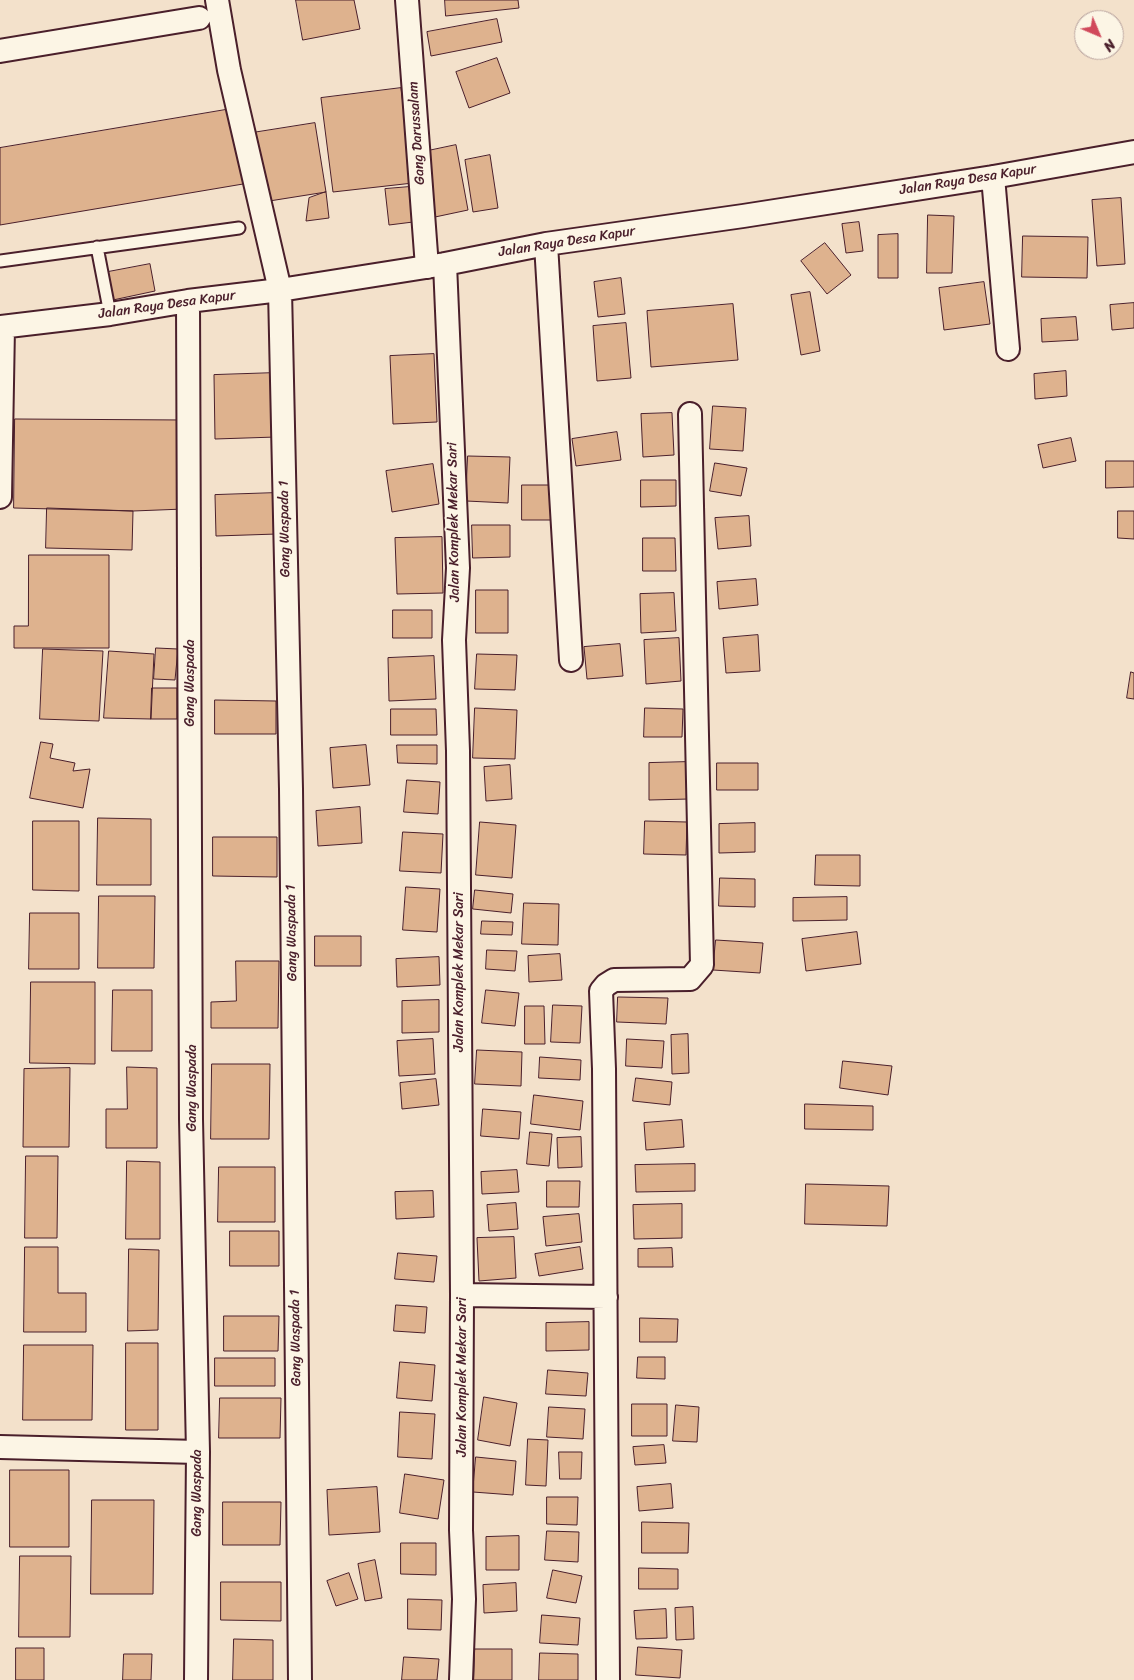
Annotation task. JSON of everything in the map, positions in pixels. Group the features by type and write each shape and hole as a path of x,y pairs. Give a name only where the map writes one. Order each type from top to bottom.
{"street":[{"name":"Gang Waspada 1","path":"217,0 229,70 280,290 291,788 300,1680"},
{"name":"Gang Darussalam","path":"407,0 436,265"},
{"path":"0,51 199,18"},
{"name":"Jalan Raya Desa Kapur","path":"1,327 280,290 436,265 546,244 744,216 993,177 1134,152"},
{"path":"993,177 1008,349"},
{"path":"546,244 571,660"},
{"name":"Jalan Komplek Mekar Sari","path":"436,265 458,568 454,640 458,752 462,1295 461,1530 464,1599 461,1680"},
{"name":"Gang Waspada","path":"188,302 191,1109 198,1452 196,1680"},
{"path":"0,498 1,327"},
{"path":"608,1680 604,1069 601,991 614,980 690,979 702,965 690,414"},
{"path":"462,1295 606,1297"},
{"path":"0,1447 198,1452"}],"lane":[{"path":"0,261 239,228"},
{"path":"97,247 110,314"}],"building":[{"path":"296,0 354,0 360,29 303,40"},
{"path":"445,0 518,0 519,8 446,16"},
{"path":"497,19 502,42 431,56 427,32"},
{"path":"497,58 510,93 469,108 456,72"},
{"path":"401,88 413,183 333,192 321,98"},
{"path":"231,109 243,184 0,225 0,148"},
{"path":"315,123 326,192 263,202 252,133"},
{"path":"456,145 468,210 435,217 423,152"},
{"path":"490,155 498,208 473,212 465,160"},
{"path":"409,187 413,222 389,225 385,189"},
{"path":"326,192 329,218 306,221 309,198"},
{"path":"1121,198 1125,264 1097,266 1092,200"},
{"path":"928,215 954,216 952,273 927,273"},
{"path":"859,222 863,251 846,253 842,224"},
{"path":"898,234 898,278 878,278 878,235"},
{"path":"1023,236 1088,237 1087,278 1022,277"},
{"path":"825,243 851,275 827,294 801,261"},
{"path":"150,264 155,291 113,300 108,272"},
{"path":"621,278 625,314 598,317 594,282"},
{"path":"984,282 990,324 944,330 939,288"},
{"path":"810,292 820,351 801,355 791,295"},
{"path":"1134,303 1134,328 1112,330 1110,305"},
{"path":"733,304 738,360 651,367 647,311"},
{"path":"1076,317 1078,340 1042,342 1041,319"},
{"path":"626,323 631,378 597,381 593,326"},
{"path":"434,354 437,422 393,424 390,356"},
{"path":"1066,371 1067,396 1035,399 1034,374"},
{"path":"275,373 276,437 215,439 214,375"},
{"path":"713,406 746,408 743,451 710,449"},
{"path":"672,413 674,455 643,457 641,414"},
{"path":"15,419 185,420 184,509 133,511 14,508"},
{"path":"617,432 621,460 576,466 572,439"},
{"path":"1071,438 1076,461 1043,468 1038,445"},
{"path":"468,456 510,457 508,503 466,501"},
{"path":"1106,461 1134,461 1134,487 1106,488"},
{"path":"715,463 747,468 741,496 710,491"},
{"path":"433,464 439,504 392,512 386,471"},
{"path":"641,480 676,480 676,506 641,507"},
{"path":"522,485 554,485 554,520 522,520"},
{"path":"276,493 277,534 216,536 215,495"},
{"path":"47,508 133,511 132,550 46,548"},
{"path":"1118,511 1134,511 1134,539 1118,538"},
{"path":"749,516 751,546 718,549 715,518"},
{"path":"472,525 510,525 510,557 473,558"},
{"path":"442,537 443,593 397,594 395,538"},
{"path":"643,538 675,538 676,571 643,571"},
{"path":"29,555 109,555 109,648 14,648 14,626 28,626"},
{"path":"756,579 758,605 719,609 717,582"},
{"path":"476,590 508,590 508,633 476,633"},
{"path":"674,593 676,631 641,633 640,594"},
{"path":"393,610 432,610 432,638 393,638"},
{"path":"758,635 760,671 726,673 723,638"},
{"path":"679,638 681,681 646,684 644,640"},
{"path":"620,644 623,676 587,679 584,647"},
{"path":"156,648 178,649 175,680 154,679"},
{"path":"43,649 103,651 99,721 40,719"},
{"path":"109,651 154,654 151,719 104,718"},
{"path":"477,654 517,655 515,690 475,689"},
{"path":"434,656 436,699 389,701 388,658"},
{"path":"1131,672 1134,673 1134,699 1127,698"},
{"path":"152,688 177,688 177,719 151,719"},
{"path":"215,700 276,701 276,734 215,734"},
{"path":"475,708 517,710 515,759 473,758"},
{"path":"645,708 683,709 682,737 644,737"},
{"path":"391,709 436,709 437,735 391,735"},
{"path":"41,742 53,744 50,758 75,763 73,771 90,769 83,808 30,798"},
{"path":"366,745 370,785 333,788 330,748"},
{"path":"397,745 437,745 437,764 398,763"},
{"path":"688,762 689,799 649,800 649,763"},
{"path":"717,763 758,763 758,790 717,790"},
{"path":"510,765 512,799 486,801 484,767"},
{"path":"407,780 440,782 438,814 404,812"},
{"path":"360,807 362,843 318,846 316,811"},
{"path":"98,818 151,819 151,885 97,885"},
{"path":"33,821 79,821 79,891 33,890"},
{"path":"645,821 687,822 686,855 644,854"},
{"path":"480,822 516,825 512,878 476,875"},
{"path":"755,823 755,852 719,853 719,824"},
{"path":"403,832 443,834 441,873 400,871"},
{"path":"213,837 277,837 277,877 213,876"},
{"path":"816,855 860,855 860,886 815,885"},
{"path":"720,878 755,879 755,907 719,906"},
{"path":"406,887 440,889 437,932 403,930"},
{"path":"475,890 513,894 511,913 473,909"},
{"path":"99,896 155,896 154,968 98,968"},
{"path":"847,897 847,920 793,921 793,898"},
{"path":"524,903 559,904 558,945 522,944"},
{"path":"30,913 79,913 79,969 29,969"},
{"path":"482,921 513,922 512,935 481,934"},
{"path":"857,932 861,964 806,971 802,939"},
{"path":"315,936 361,936 361,966 315,966"},
{"path":"716,940 763,943 760,973 713,970"},
{"path":"487,950 517,951 515,971 486,969"},
{"path":"560,954 562,980 529,982 528,956"},
{"path":"439,957 440,985 397,987 396,959"},
{"path":"236,961 279,961 278,1028 211,1028 211,1002 236,1001"},
{"path":"31,982 95,982 95,1064 30,1063"},
{"path":"113,990 152,990 152,1051 112,1051"},
{"path":"486,990 519,993 515,1026 482,1023"},
{"path":"618,997 668,998 666,1024 617,1022"},
{"path":"439,1000 439,1032 402,1033 402,1001"},
{"path":"553,1005 582,1006 580,1043 551,1042"},
{"path":"525,1006 544,1006 545,1044 525,1044"},
{"path":"688,1034 689,1073 672,1074 671,1035"},
{"path":"433,1039 435,1074 399,1076 397,1041"},
{"path":"627,1039 664,1041 662,1068 626,1066"},
{"path":"477,1050 522,1052 521,1086 475,1084"},
{"path":"540,1057 581,1060 580,1080 539,1078"},
{"path":"843,1061 892,1066 888,1095 840,1088"},
{"path":"212,1064 270,1064 269,1139 211,1139"},
{"path":"127,1067 157,1068 157,1148 106,1148 106,1109 127,1109"},
{"path":"70,1068 69,1147 23,1147 24,1069"},
{"path":"636,1078 672,1082 670,1105 633,1101"},
{"path":"436,1079 439,1105 402,1109 400,1083"},
{"path":"534,1095 583,1101 580,1130 531,1124"},
{"path":"805,1104 873,1106 873,1130 805,1129"},
{"path":"483,1109 521,1112 519,1139 481,1136"},
{"path":"682,1120 684,1147 646,1150 644,1123"},
{"path":"530,1132 552,1134 549,1166 527,1164"},
{"path":"581,1137 582,1167 558,1168 557,1138"},
{"path":"26,1156 58,1156 57,1238 25,1238"},
{"path":"127,1161 160,1162 160,1239 126,1239"},
{"path":"695,1164 695,1191 636,1192 635,1165"},
{"path":"219,1167 275,1167 275,1222 218,1222"},
{"path":"517,1170 519,1192 482,1194 481,1172"},
{"path":"547,1181 580,1181 579,1207 547,1207"},
{"path":"806,1184 889,1186 887,1226 805,1224"},
{"path":"433,1191 434,1217 396,1219 395,1192"},
{"path":"516,1203 518,1229 489,1231 487,1205"},
{"path":"682,1204 682,1238 634,1239 633,1205"},
{"path":"579,1214 582,1242 546,1246 543,1217"},
{"path":"230,1231 279,1231 279,1266 230,1266"},
{"path":"514,1237 516,1278 479,1281 477,1238"},
{"path":"25,1247 58,1247 58,1293 86,1293 86,1332 24,1332"},
{"path":"580,1247 583,1269 539,1276 535,1254"},
{"path":"672,1248 673,1267 638,1267 638,1249"},
{"path":"129,1249 159,1250 158,1330 128,1331"},
{"path":"398,1253 437,1256 434,1282 395,1279"},
{"path":"396,1305 427,1307 425,1333 394,1331"},
{"path":"224,1316 279,1316 278,1351 224,1351"},
{"path":"640,1318 678,1319 677,1342 640,1342"},
{"path":"589,1322 589,1350 546,1351 546,1323"},
{"path":"126,1343 158,1343 158,1430 126,1430"},
{"path":"24,1345 93,1345 92,1420 23,1420"},
{"path":"638,1357 665,1357 665,1379 637,1378"},
{"path":"215,1358 275,1358 275,1386 215,1386"},
{"path":"400,1362 435,1365 432,1401 397,1398"},
{"path":"548,1370 588,1373 586,1396 546,1394"},
{"path":"484,1397 517,1403 510,1446 478,1440"},
{"path":"220,1398 281,1398 280,1438 219,1438"},
{"path":"632,1404 667,1404 667,1436 632,1436"},
{"path":"676,1405 699,1407 697,1442 673,1441"},
{"path":"549,1407 585,1409 583,1439 547,1437"},
{"path":"400,1412 435,1414 432,1459 398,1457"},
{"path":"528,1439 548,1440 546,1486 526,1485"},
{"path":"664,1445 666,1463 635,1465 633,1447"},
{"path":"559,1452 582,1452 581,1479 560,1479"},
{"path":"476,1457 516,1461 513,1495 473,1492"},
{"path":"10,1470 69,1470 69,1547 10,1547"},
{"path":"405,1474 444,1480 438,1519 400,1513"},
{"path":"671,1484 673,1508 639,1511 637,1487"},
{"path":"377,1487 380,1532 329,1535 327,1490"},
{"path":"547,1497 578,1497 577,1525 547,1524"},
{"path":"92,1500 154,1500 153,1594 91,1594"},
{"path":"223,1502 281,1502 280,1545 223,1545"},
{"path":"642,1522 689,1523 688,1553 642,1553"},
{"path":"547,1531 579,1532 578,1562 545,1560"},
{"path":"519,1536 519,1570 486,1570 486,1537"},
{"path":"401,1543 436,1543 436,1575 401,1574"},
{"path":"20,1556 71,1556 70,1637 19,1637"},
{"path":"375,1560 382,1598 365,1601 358,1564"},
{"path":"639,1568 678,1569 678,1589 639,1589"},
{"path":"553,1570 582,1576 576,1603 547,1598"},
{"path":"349,1573 358,1599 336,1606 327,1581"},
{"path":"221,1582 281,1582 281,1621 221,1620"},
{"path":"516,1583 517,1611 484,1613 483,1585"},
{"path":"408,1599 442,1600 441,1630 408,1629"},
{"path":"693,1607 694,1639 676,1640 675,1608"},
{"path":"666,1609 667,1638 636,1639 634,1611"},
{"path":"542,1615 580,1618 578,1645 540,1643"},
{"path":"234,1639 273,1640 273,1680 233,1680"},
{"path":"638,1647 682,1650 680,1678 636,1675"},
{"path":"16,1648 44,1648 44,1680 16,1680"},
{"path":"475,1649 512,1649 512,1680 474,1680"},
{"path":"540,1653 578,1654 578,1680 539,1680"},
{"path":"124,1654 152,1654 151,1680 123,1680"},
{"path":"404,1657 439,1659 437,1680 402,1680"}]}
